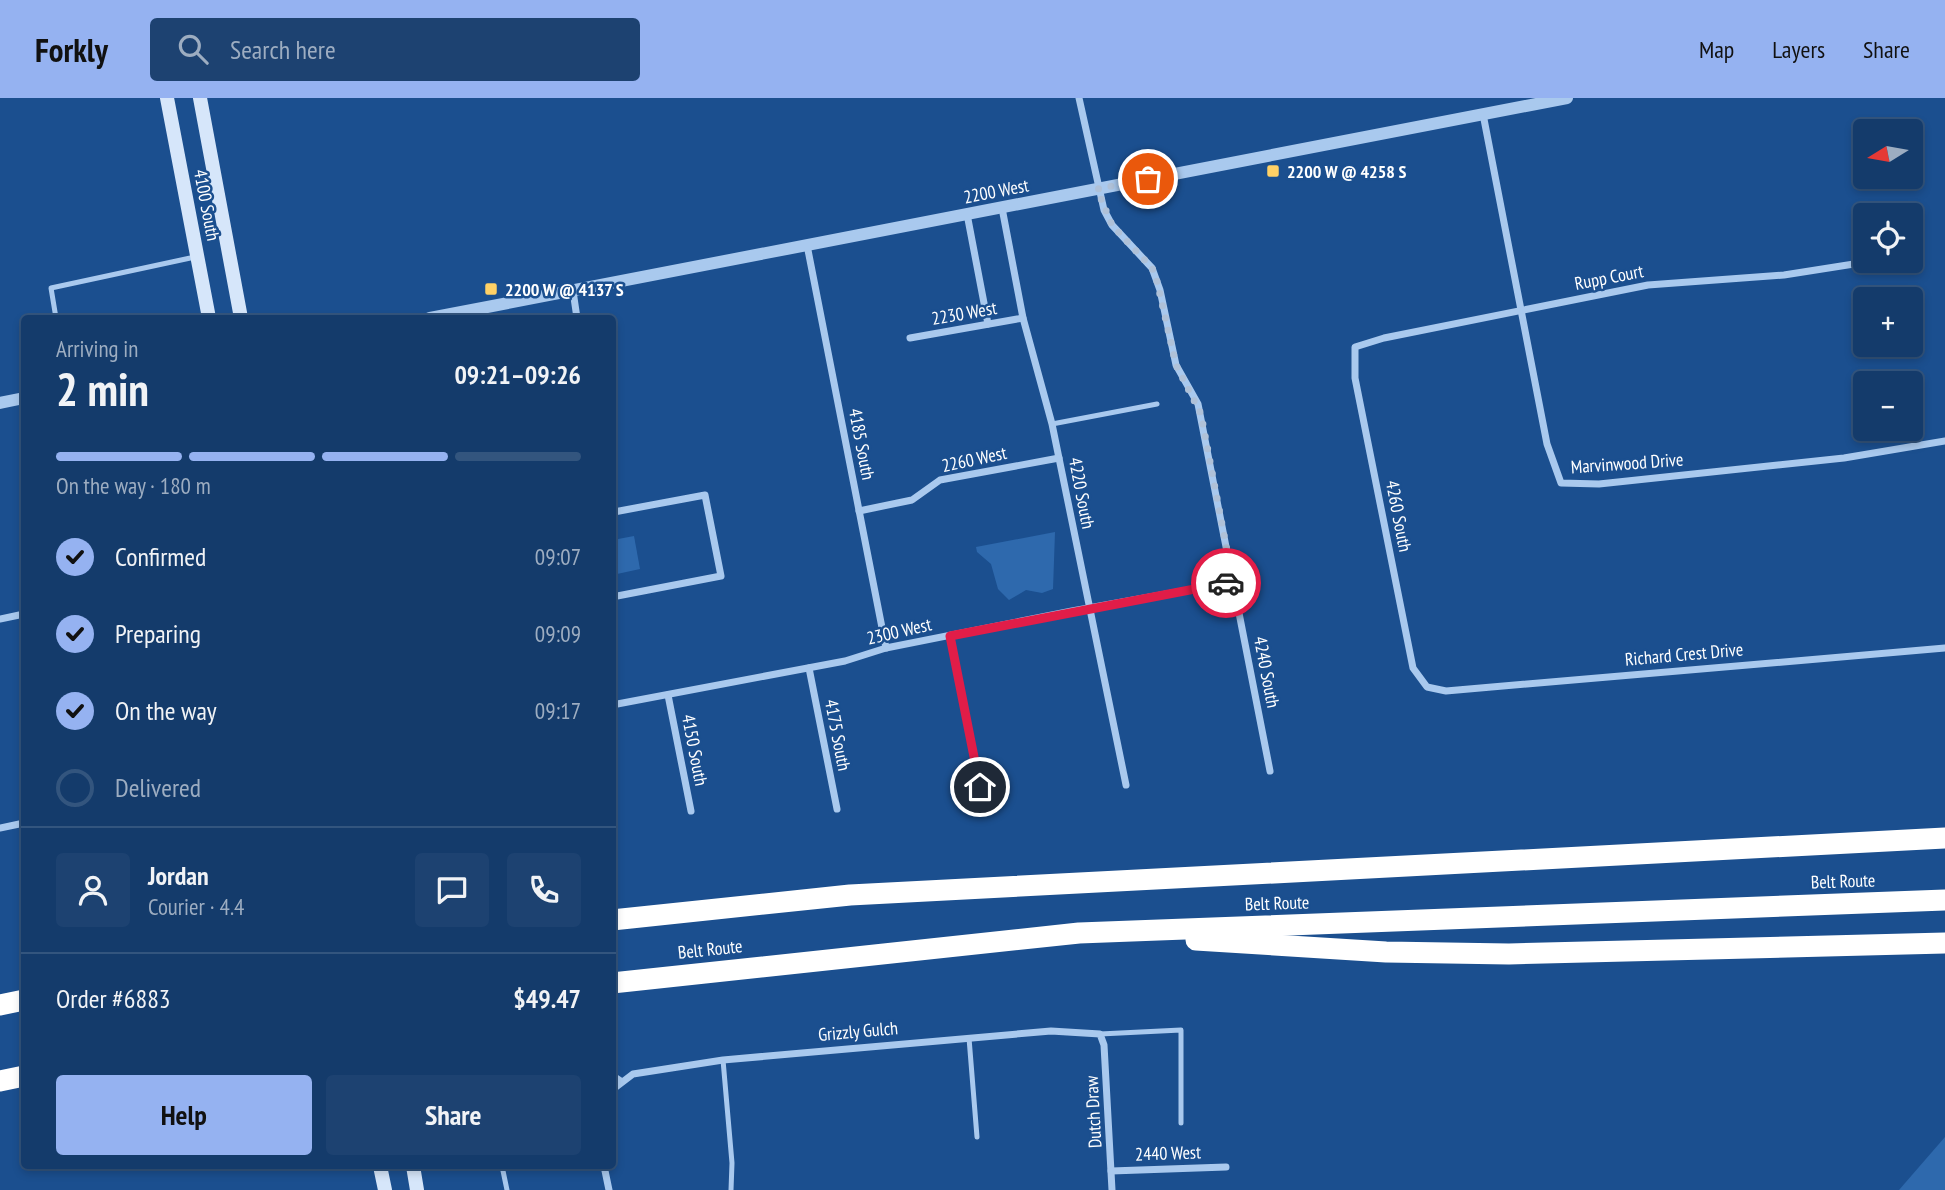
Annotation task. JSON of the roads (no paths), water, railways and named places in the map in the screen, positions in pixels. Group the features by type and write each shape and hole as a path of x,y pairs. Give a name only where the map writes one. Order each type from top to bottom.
{"highway":[{"name":"Belt Route","path":"616,920 850,895 1945,838"},
{"name":"Belt Route","path":"616,983 1079,933 1945,900"},
{"path":"1079,933 1385,952 1460,954 1671,952 1945,943"},
{"path":"0,1005 21,1001"},
{"path":"0,1081 21,1077"}],"main road":[{"name":"4100 South","path":"167,98 208,315"},
{"name":"4100 South","path":"200,98 240,315"},
{"path":"381,1169 385,1190"},
{"path":"414,1169 417,1190"}],"street":[{"name":"4240 South","path":"1079,98 1097,189 1112,225 1152,268 1160,290 1176,365 1201,414 1270,771"},
{"name":"2200 West","path":"445,315 1567,98"},
{"name":"Marvinwood Drive","path":"1483,114 1547,443 1561,483 1599,484 1844,458 1945,441"},
{"name":"4220 South","path":"1002,208 1023,318 1052,424 1126,785"},
{"path":"967,214 988,324"},
{"name":"4185 South","path":"807,245 886,648"},
{"name":"Rupp Court","path":"1355,347 1384,338 1647,285 1784,275 1853,264"},
{"path":"572,290 576,315"},
{"name":"2230 West","path":"910,338 1023,318"},
{"name":"4260 South","path":"1355,347 1355,378 1413,667 1418,678 1427,687"},
{"path":"0,403 21,399"},
{"name":"2260 West","path":"859,511 912,500 940,480 1059,458"},
{"path":"616,512 705,495 721,576 616,596"},
{"name":"2300 West","path":"616,704 809,668 886,648 1233,582"},
{"path":"0,619 21,615"},
{"path":"950,636 980,787"},
{"name":"Richard Crest Drive","path":"1427,687 1446,691 1945,648"},
{"name":"4175 South","path":"809,668 837,809"},
{"name":"4150 South","path":"668,695 691,811"},
{"path":"0,828 21,824"},
{"name":"Grizzly Gulch","path":"621,1080 646,1071 723,1060 1052,1031 1100,1034"},
{"name":"Dutch Draw","path":"1100,1034 1107,1075 1112,1190"},
{"path":"616,1086 621,1080"},
{"name":"2440 West","path":"1111,1171 1226,1167"},
{"path":"605,1169 609,1190"}],"lane":[{"path":"56,315 51,288 198,256"},
{"path":"1052,424 1157,404"},
{"path":"1100,1034 1181,1030 1181,1123"},
{"path":"968,1038 977,1138"},
{"path":"723,1060 733,1163 731,1190"},
{"path":"616,1077 621,1080"},
{"path":"503,1169 507,1190"}],"place":[{"name":"2200 W @ 4258 S","path":"1273,171"},
{"name":"2200 W @ 4137 S","path":"491,289"}]}
